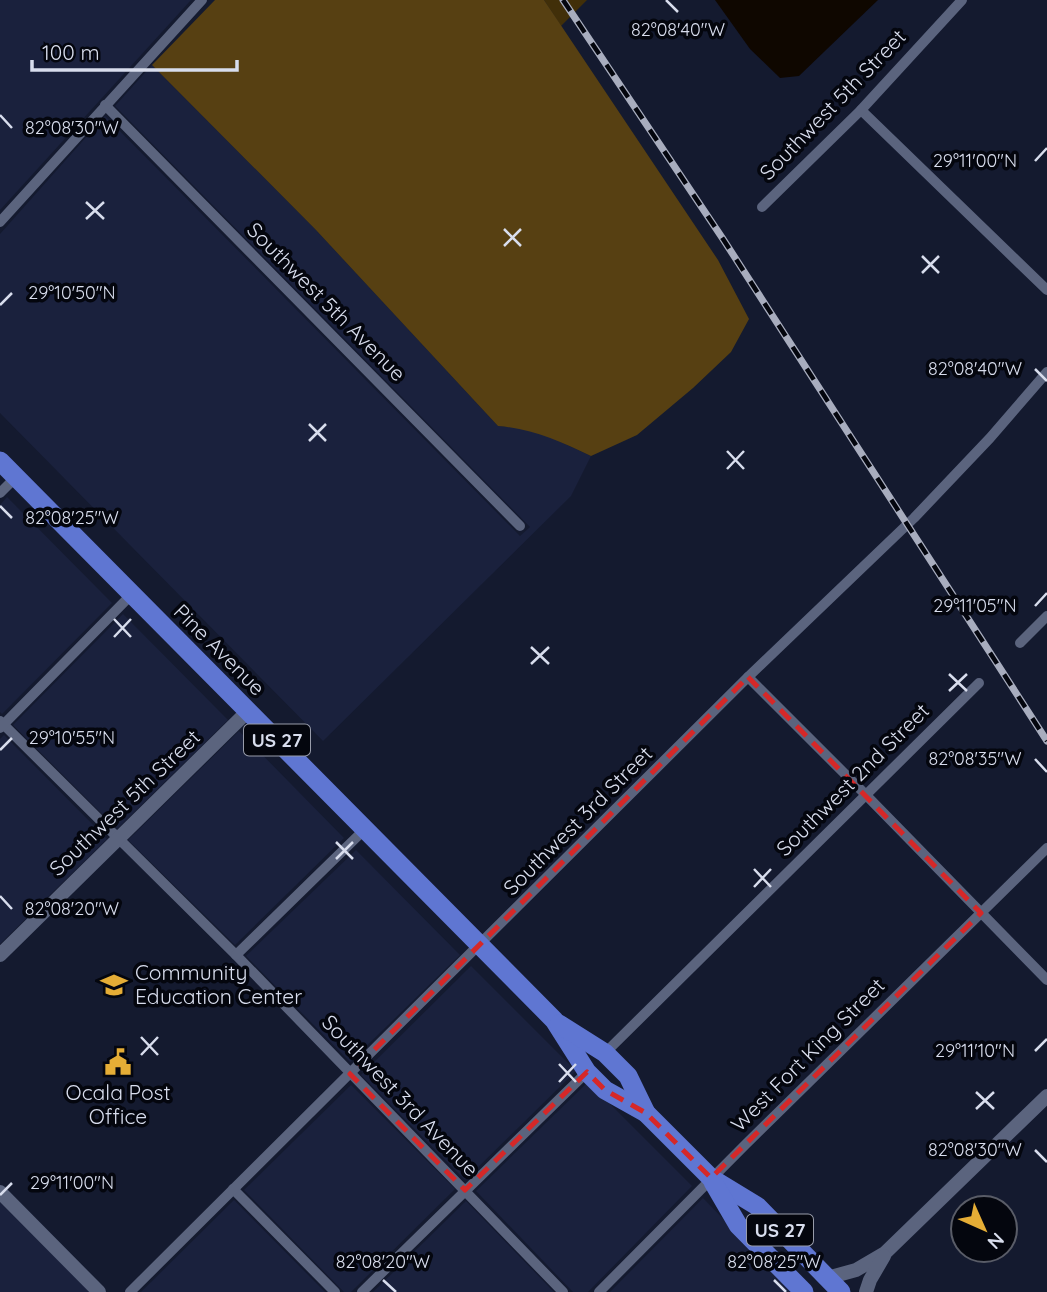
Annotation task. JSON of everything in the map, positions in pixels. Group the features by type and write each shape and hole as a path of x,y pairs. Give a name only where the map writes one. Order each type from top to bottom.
{"highway":[{"name":"Pine Avenue","path":"0,461 554,1020 605,1053 628,1076 646,1113"},
{"name":"Pine Avenue","path":"554,1020 587,1072 605,1090 646,1113 711,1178 757,1206 834,1285"},
{"name":"Pine Avenue","path":"711,1178 738,1225 804,1292"}],"street":[{"path":"0,222 202,0"},
{"name":"Southwest 5th Street","path":"762,207 861,110 962,0"},
{"name":"Southwest 5th Avenue","path":"105,105 520,526"},
{"path":"861,110 1047,290"},
{"name":"Southwest 3rd Street","path":"130,1292 748,677 914,518 990,439 1047,372"},
{"path":"0,493 16,477"},
{"path":"1,725 132,594"},
{"path":"1020,643 1047,616"},
{"path":"748,677 1047,980"},
{"name":"Southwest 2nd Street","path":"605,1053 979,683"},
{"name":"Southwest 5th Street","path":"0,955 248,711"},
{"name":"Southwest 3rd Avenue","path":"1,725 236,955 563,1292"},
{"path":"236,955 365,829"},
{"name":"West Fort King Street","path":"599,1292 711,1178 1047,848"},
{"path":"362,1292 587,1072"},
{"path":"834,1285 885,1253 1047,1096"},
{"path":"233,1188 335,1292"},
{"path":"0,1192 99,1292"},
{"path":"866,1292 885,1253"}],"highlighted area":[{"path":"748,677 981,913 711,1178 646,1113 605,1090 587,1072 465,1190 350,1074"}],"shaded area":[{"path":"0,0 191,0 0,210"},
{"path":"215,0 544,0 718,260 749,319 731,352 637,435 591,456 535,433 498,426 316,230 152,65"},
{"path":"544,0 587,0 561,26"},
{"path":"715,0 878,0 799,76 780,78 750,49"},
{"path":"152,65 316,230 498,426 522,428 550,437 591,456 571,496 323,741 0,413 0,234 105,116 520,536 530,527 115,106"},
{"path":"7,497 112,603 2,714 0,505"},
{"path":"123,614 228,720 117,829 13,725"},
{"path":"239,731 344,838 235,945 128,840"},
{"path":"4,735 107,839 0,944 0,739"},
{"path":"356,850 460,955 350,1062 246,956"},
{"path":"471,966 576,1071 465,1180 361,1075"},
{"path":"588,1082 692,1186 588,1292 573,1292 476,1191"},
{"path":"351,1085 455,1189 351,1292 344,1292 244,1190"},
{"path":"703,1198 794,1292 610,1292"},
{"path":"234,1200 325,1292 141,1292"},
{"path":"466,1201 554,1292 373,1292"},
{"path":"0,1202 90,1292 0,1292"}],"railway":[{"path":"563,0 723,239 1047,741"}],"place":[{"name":"Community Education Center","path":"114,985"},
{"name":"Ocala Post Office","path":"118,1062"}]}
